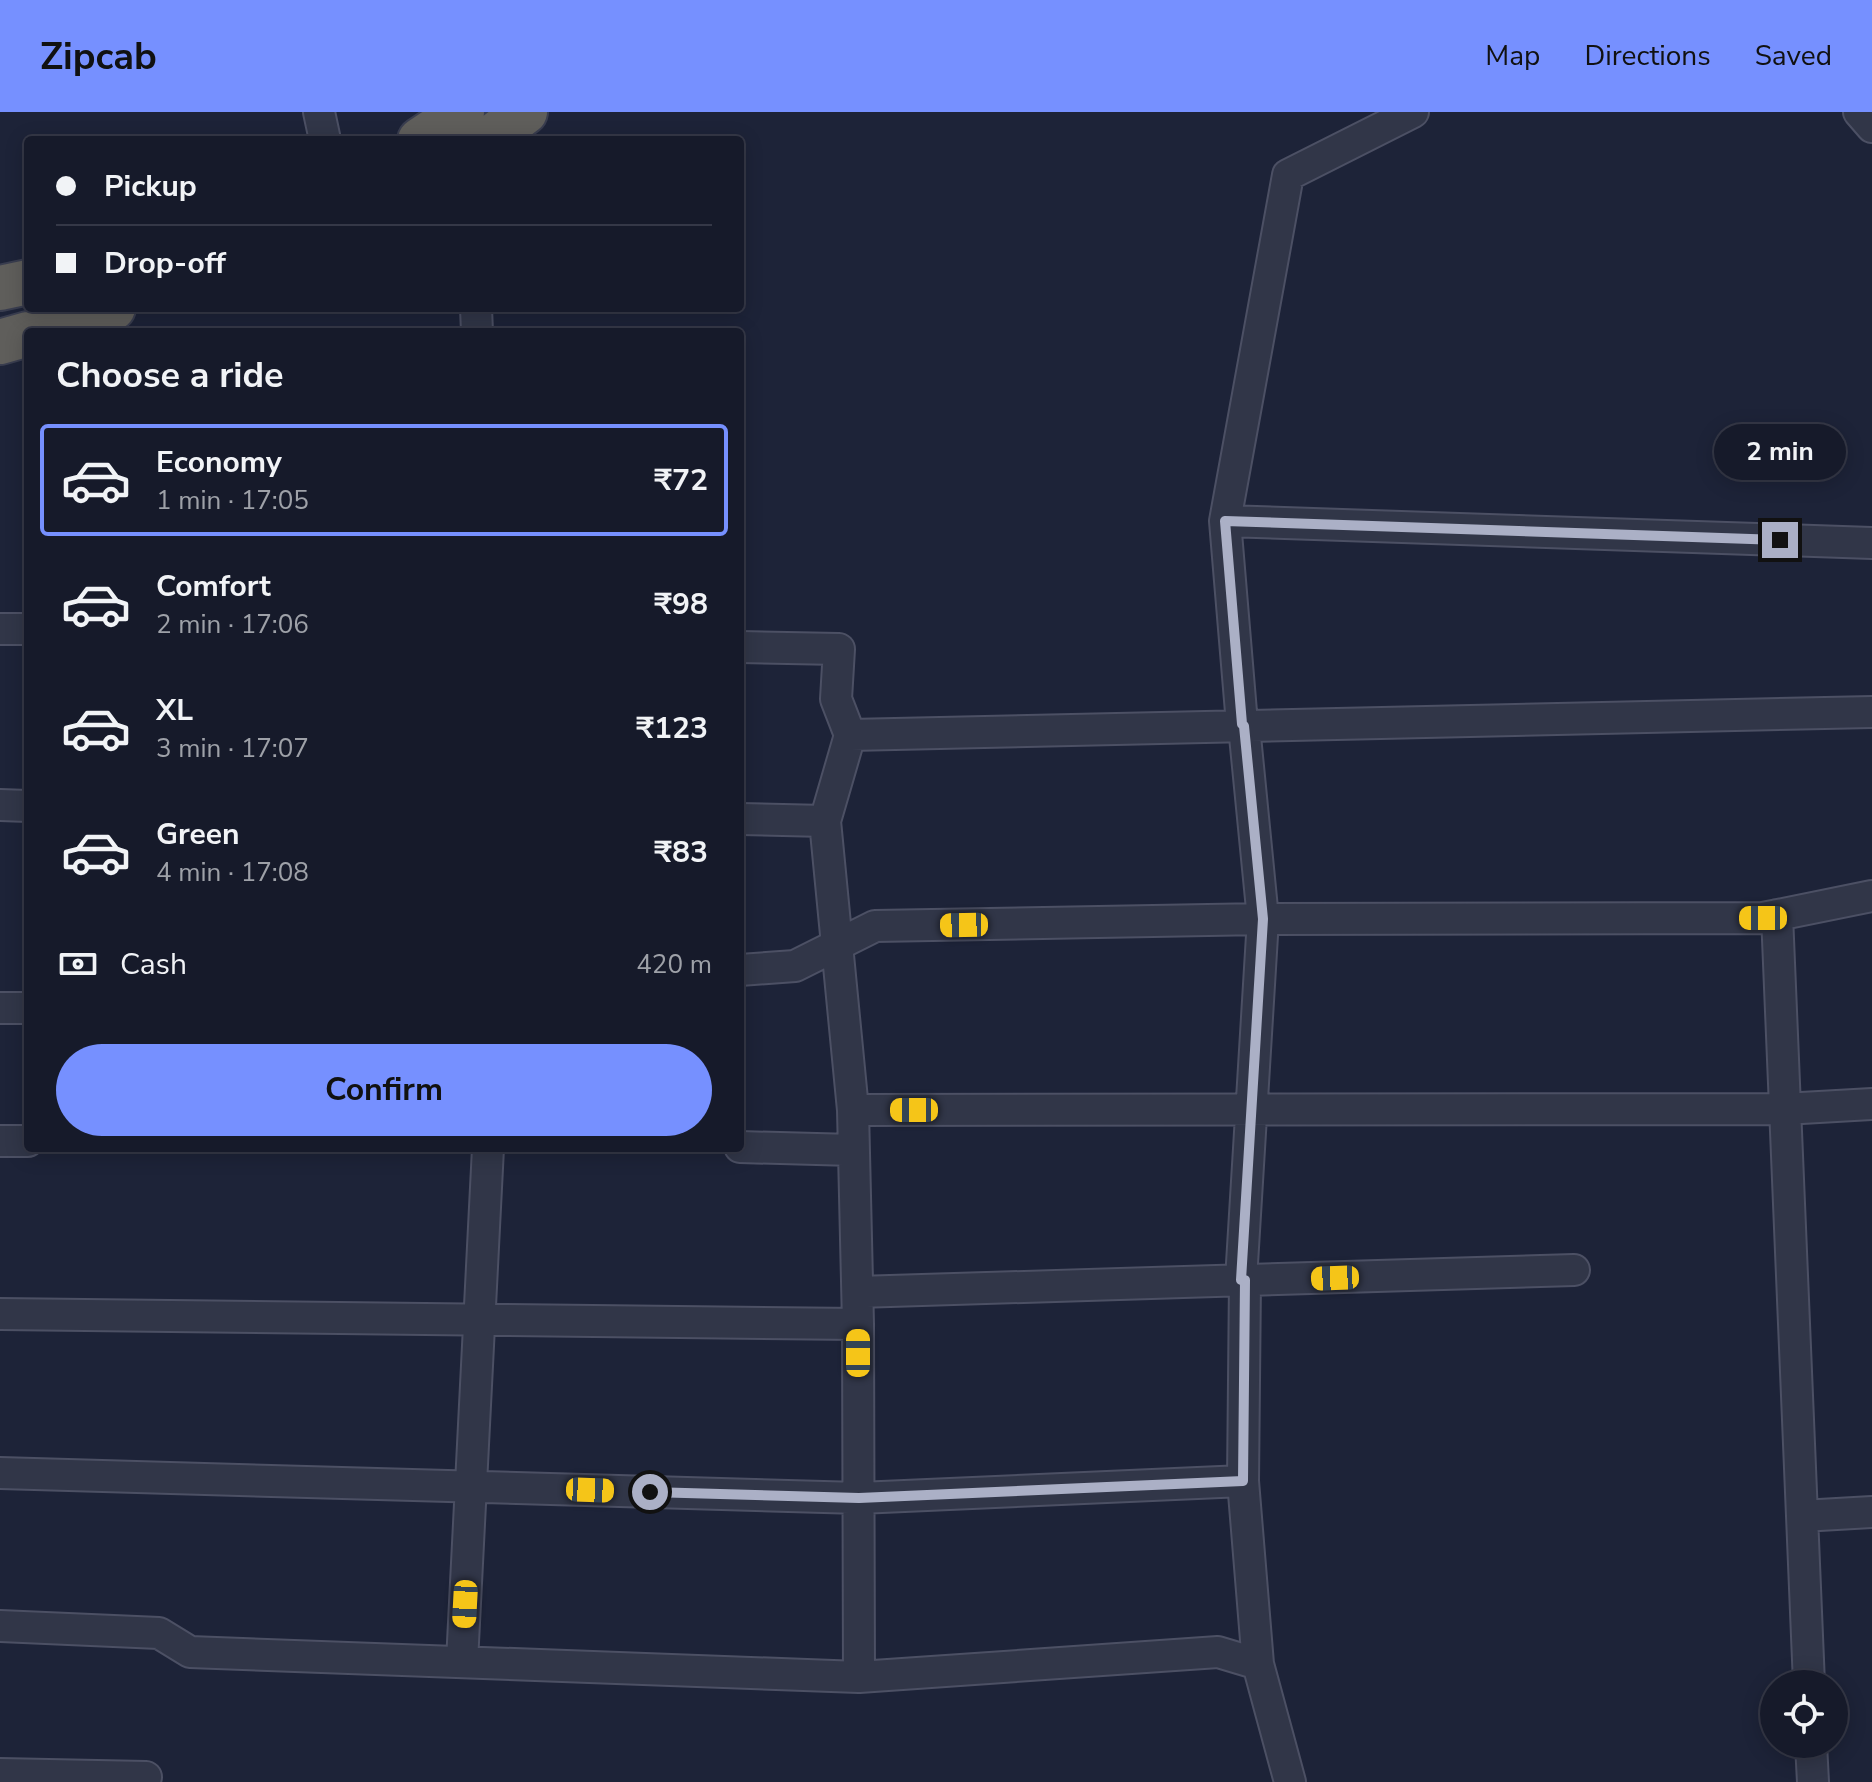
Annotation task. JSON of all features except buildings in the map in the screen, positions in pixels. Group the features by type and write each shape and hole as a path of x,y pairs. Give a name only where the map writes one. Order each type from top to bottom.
{"highway":[{"path":"426,136 462,112"},
{"path":"493,136 525,112"},
{"path":"0,288 24,283"},
{"path":"48,328 100,312"},
{"path":"0,340 24,334"}],"street":[{"path":"319,112 324,136"},
{"path":"1245,1280 1241,1280 1263,919 1225,521 1288,175 1413,112"},
{"path":"1859,112 1872,127"},
{"path":"1225,521 1872,543"},
{"path":"0,629 24,629"},
{"path":"744,647 839,649 836,699 850,735 825,821 853,1110 858,1292 859,1677"},
{"path":"850,735 1872,712"},
{"path":"0,805 24,806"},
{"path":"744,819 825,821"},
{"path":"744,970 795,966 875,926 1263,919 1763,918 1872,896"},
{"path":"1777,915 1808,1670"},
{"path":"0,1008 24,1008"},
{"path":"853,1110 1784,1109 1872,1104"},
{"path":"0,1141 24,1141"},
{"path":"744,1147 853,1150"},
{"path":"462,1662 488,1152"},
{"path":"858,1292 1574,1270"},
{"path":"1245,1280 1243,1481 1258,1664 1290,1782"},
{"path":"0,1314 858,1324"},
{"path":"0,1473 859,1498 1243,1481"},
{"path":"1802,1516 1872,1512"},
{"path":"0,1626 159,1633 190,1652 859,1677 1218,1652 1258,1664"},
{"path":"1812,1758 1813,1782"},
{"path":"0,1774 146,1777"}],"route":[{"path":"650,1492 859,1498 1243,1481 1245,1280 1241,1280 1263,919 1225,521 1780,540"}]}
